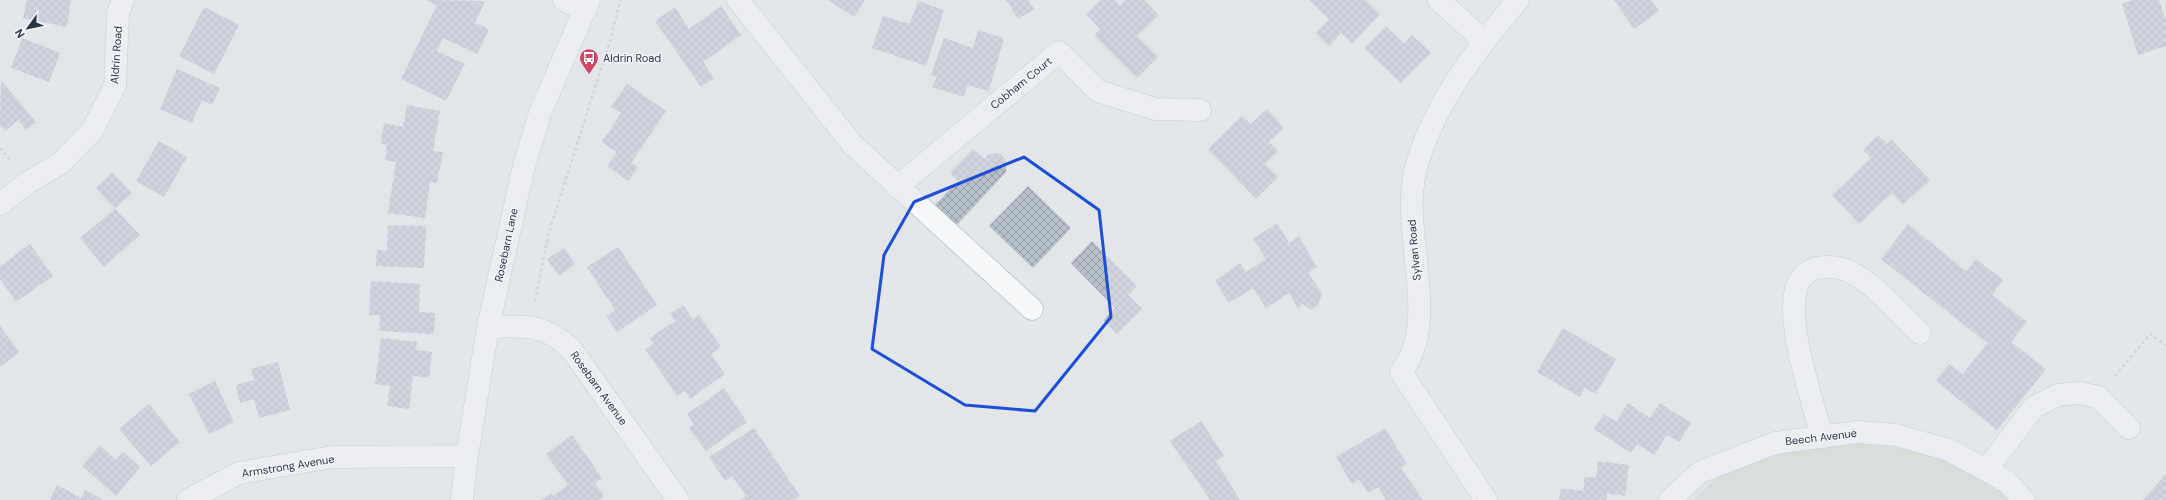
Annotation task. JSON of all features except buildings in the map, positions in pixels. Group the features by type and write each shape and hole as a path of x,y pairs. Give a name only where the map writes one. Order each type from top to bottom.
{"street":[{"name":"Aldrin Road","path":"0,204 27,183 61,163 92,131 115,86 118,13 124,0"},
{"path":"564,0 587,5"},
{"path":"738,0 852,144 897,187 1032,309"},
{"path":"1439,0 1484,41"},
{"name":"Sylvan Road","path":"1486,500 1401,372 1414,352 1420,311 1411,200 1416,168 1431,129 1450,92 1484,41 1518,0"},
{"name":"Rosebarn Lane","path":"462,500 467,456 488,327 523,170 538,120 587,5"},
{"name":"Cobham Court","path":"897,187 1059,52 1098,92 1155,109 1200,110"},
{"path":"1822,437 1795,324 1794,300 1797,284 1802,278 1811,270 1822,267 1837,267 1854,274 1920,333"},
{"name":"Rosebarn Avenue","path":"488,327 530,326 559,338 572,350 678,500"},
{"path":"1986,470 2034,407 2058,394 2080,393 2098,397 2128,428"},
{"name":"Beech Avenue","path":"1670,500 1700,472 1775,443 1857,432 1896,435 1949,450 2006,481 2024,500"},
{"name":"Armstrong Avenue","path":"188,500 239,473 332,457 467,456"}],"path":[{"path":"530,326 550,232 611,38 620,0"},
{"path":"2098,397 2150,334 2166,345"}],"highlighted area":[{"path":"1024,157 1099,210 1111,317 1035,411 965,405 872,349 884,255 914,202"}],"green space":[{"path":"1850,437 1950,459 1994,483 2012,500 1694,500 1722,472 1777,454"}],"place":[{"name":"Aldrin Road","path":"589,75"}]}
